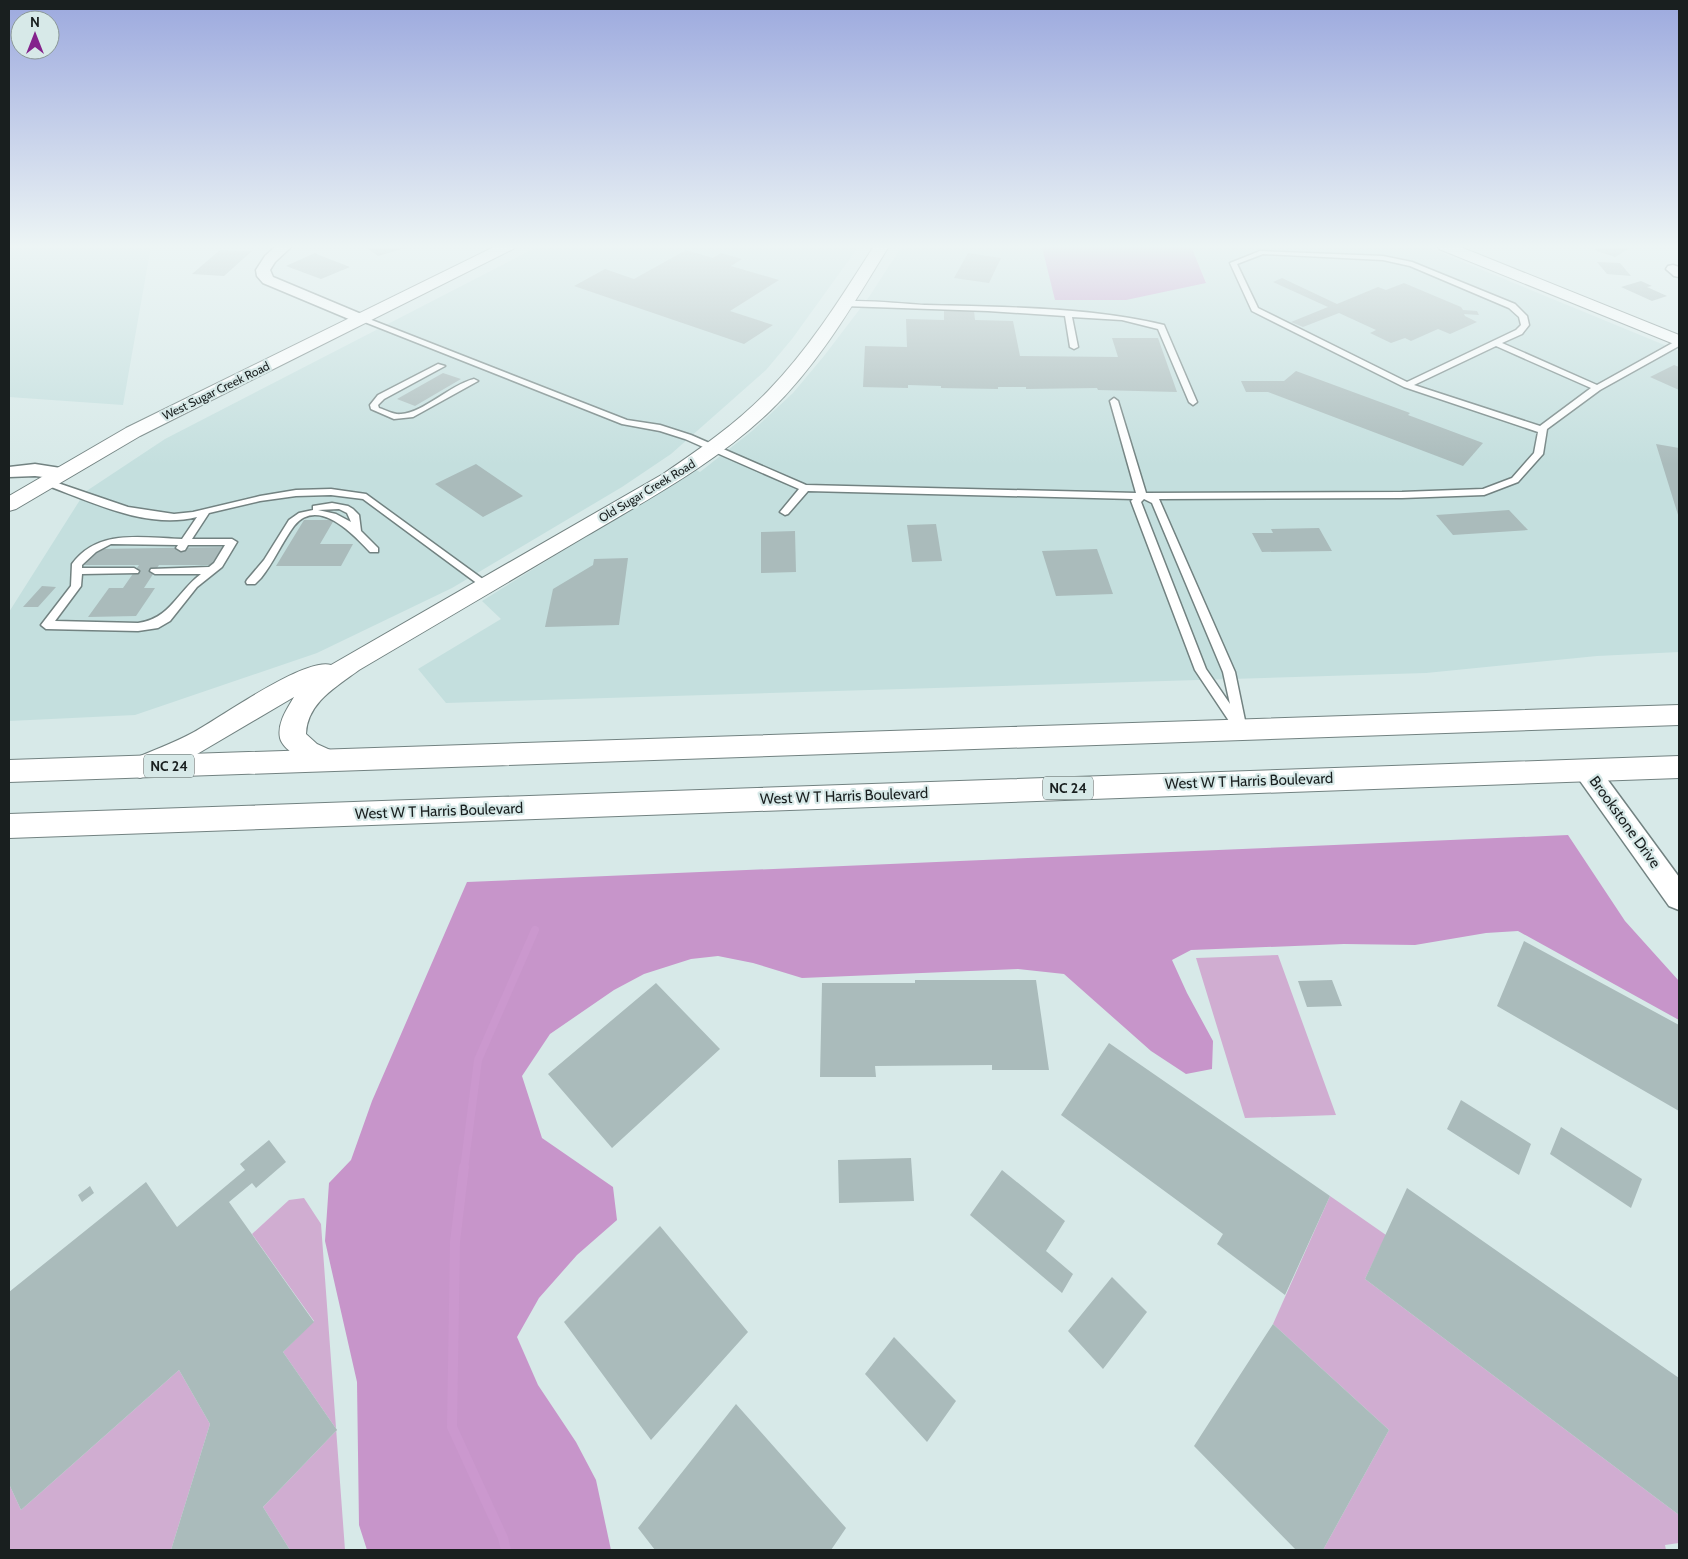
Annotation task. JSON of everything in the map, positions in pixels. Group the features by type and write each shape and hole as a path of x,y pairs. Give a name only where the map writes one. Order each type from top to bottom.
{"main road":[{"name":"West Sugar Creek Road","path":"9,504 133,432 361,319"},
{"name":"Old Sugar Creek Road","path":"329,760 297,743 293,738 294,717 302,703 350,664 670,478 716,448 775,395 834,319"},
{"path":"1622,319 1679,342"},
{"name":"Old Sugar Creek Road","path":"140,767 177,753 204,739 307,677 350,664"},
{"name":"NC 24","path":"9,771 1679,715"},
{"name":"West W T Harris Boulevard","path":"9,826 1679,767"}],"street":[{"path":"9,472 35,470 53,478"},
{"name":"Brookstone Drive","path":"1588,771 1679,898"}],"lane":[{"path":"361,319 625,422 670,430 716,448 784,481 805,488 1142,496 1402,496 1484,492 1515,480 1538,454 1543,428 1597,388 1679,342"},
{"path":"1069,319 1074,347"},
{"path":"1125,319 1160,328 1193,402"},
{"path":"1275,319 1407,385 1542,430"},
{"path":"1407,385 1498,344 1519,332 1525,325 1524,319"},
{"path":"1498,344 1597,388"},
{"path":"441,366 381,397 374,405 375,409 400,417 412,414 464,384 474,381"},
{"path":"1114,401 1142,496"},
{"path":"53,478 143,515 176,518 251,500 299,492 349,493 366,496 486,585"},
{"path":"785,512 805,488"},
{"path":"1142,496 1136,501 1201,670 1241,730"},
{"path":"1142,496 1156,501 1230,672 1241,730"},
{"path":"183,545 207,510"},
{"path":"250,582 262,572 290,525 299,516 307,514 334,515 356,532 374,550"},
{"path":"232,542 218,565 193,585 166,618 154,625 138,627 46,625 76,586 77,564 87,553 101,543 119,545 183,545 232,542"},
{"path":"76,571 102,568 127,569"},
{"path":"155,571 168,568 211,570"}],"shaded area":[{"path":"9,319 138,319 123,405 9,397"},
{"path":"398,319 807,319 766,370 671,454 622,487 452,588 317,653 135,715 9,721 9,612 85,492 165,439"},
{"path":"852,319 1601,319 1679,351 1679,652 1597,656 1426,673 446,703 418,669 501,619 482,601 694,469 700,472 752,431 793,393"},
{"path":"1568,835 1625,921 1679,981 1679,1020 1518,931 1486,933 1415,945 1344,944 1191,950 1172,960 1187,993 1213,1041 1212,1069 1186,1074 1151,1051 1064,974 1018,969 802,978 753,963 718,956 691,959 644,974 614,990 550,1034 522,1076 542,1138 613,1187 617,1220 577,1255 539,1298 517,1337 538,1385 576,1442 596,1480 611,1550 367,1550 359,1525 357,1382 325,1241 329,1183 351,1160 372,1101 467,882"},
{"path":"1278,955 1336,1115 1245,1118 1196,958"},
{"path":"1330,1196 1386,1235 1365,1279 1679,1515 1679,1543 1665,1545 1666,1550 1323,1550 1389,1430 1273,1324"},
{"path":"304,1198 321,1224 336,1429 283,1352 314,1321 252,1234 289,1200"},
{"path":"179,1370 210,1424 171,1550 9,1550 9,1484 21,1510"},
{"path":"336,1431 345,1550 290,1550 263,1507"}],"building":[{"path":"670,319 754,319 773,325 744,344"},
{"path":"906,319 975,319 1013,321 1020,356 1118,357 1112,338 1158,338 1177,392 1098,390 1097,388 1026,389 1026,387 998,387 998,389 941,388 941,386 908,385 908,388 863,387 865,346 907,347"},
{"path":"1299,319 1324,319 1303,327 1291,322"},
{"path":"1352,319 1471,319 1477,322 1450,334 1438,329 1411,341 1405,338 1391,343 1370,333 1376,330"},
{"path":"1674,365 1679,367 1679,390 1650,377"},
{"path":"1296,371 1410,413 1408,415 1483,443 1463,466 1268,392 1246,392 1241,381 1284,381"},
{"path":"443,373 461,379 415,406 397,399"},
{"path":"1656,444 1679,448 1679,518"},
{"path":"476,464 523,496 483,517 435,484"},
{"path":"1509,510 1528,530 1453,535 1436,515"},
{"path":"304,520 334,520 320,544 353,544 341,566 276,566"},
{"path":"936,524 942,561 912,562 907,525"},
{"path":"1319,528 1332,551 1262,552 1252,533 1273,533 1271,529"},
{"path":"795,531 796,572 761,573 761,532"},
{"path":"226,547 215,565 159,565 144,588 155,588 136,616 88,617 109,588 123,588 139,565 84,565 96,549"},
{"path":"1097,549 1113,594 1056,596 1042,551"},
{"path":"628,558 619,625 545,627 553,589 593,565 594,559"},
{"path":"42,586 56,587 38,607 23,607"},
{"path":"1524,941 1679,1025 1679,1111 1497,1006"},
{"path":"915,980 1036,980 1049,1070 992,1070 992,1065 875,1066 876,1077 820,1077 822,983 915,983"},
{"path":"1332,980 1342,1006 1307,1007 1298,981"},
{"path":"656,983 720,1049 612,1148 548,1074"},
{"path":"1109,1043 1330,1196 1285,1295 1217,1244 1223,1234 1061,1115"},
{"path":"1461,1100 1531,1144 1519,1175 1447,1129"},
{"path":"1561,1127 1642,1179 1631,1208 1550,1154"},
{"path":"269,1140 286,1162 256,1188 252,1183 229,1202 314,1322 283,1352 337,1430 263,1507 290,1550 171,1550 210,1424 179,1370 21,1510 9,1484 9,1292 146,1182 177,1227 245,1170 240,1164"},
{"path":"911,1158 914,1201 839,1203 838,1160"},
{"path":"1002,1170 1065,1221 1046,1251 1073,1274 1062,1293 970,1215"},
{"path":"90,1186 94,1193 82,1202 78,1195"},
{"path":"1407,1188 1679,1378 1679,1515 1365,1279"},
{"path":"660,1226 748,1332 651,1440 564,1322"},
{"path":"1112,1277 1147,1312 1103,1369 1068,1331"},
{"path":"1273,1324 1389,1430 1323,1550 1296,1550 1194,1446"},
{"path":"894,1337 956,1401 927,1442 865,1374"},
{"path":"736,1404 846,1528 831,1550 655,1550 638,1528"}],"waterway":[{"path":"464,1169 478,1060 535,930"},
{"path":"464,1167 455,1242 452,1427 503,1538 506,1550"}]}
